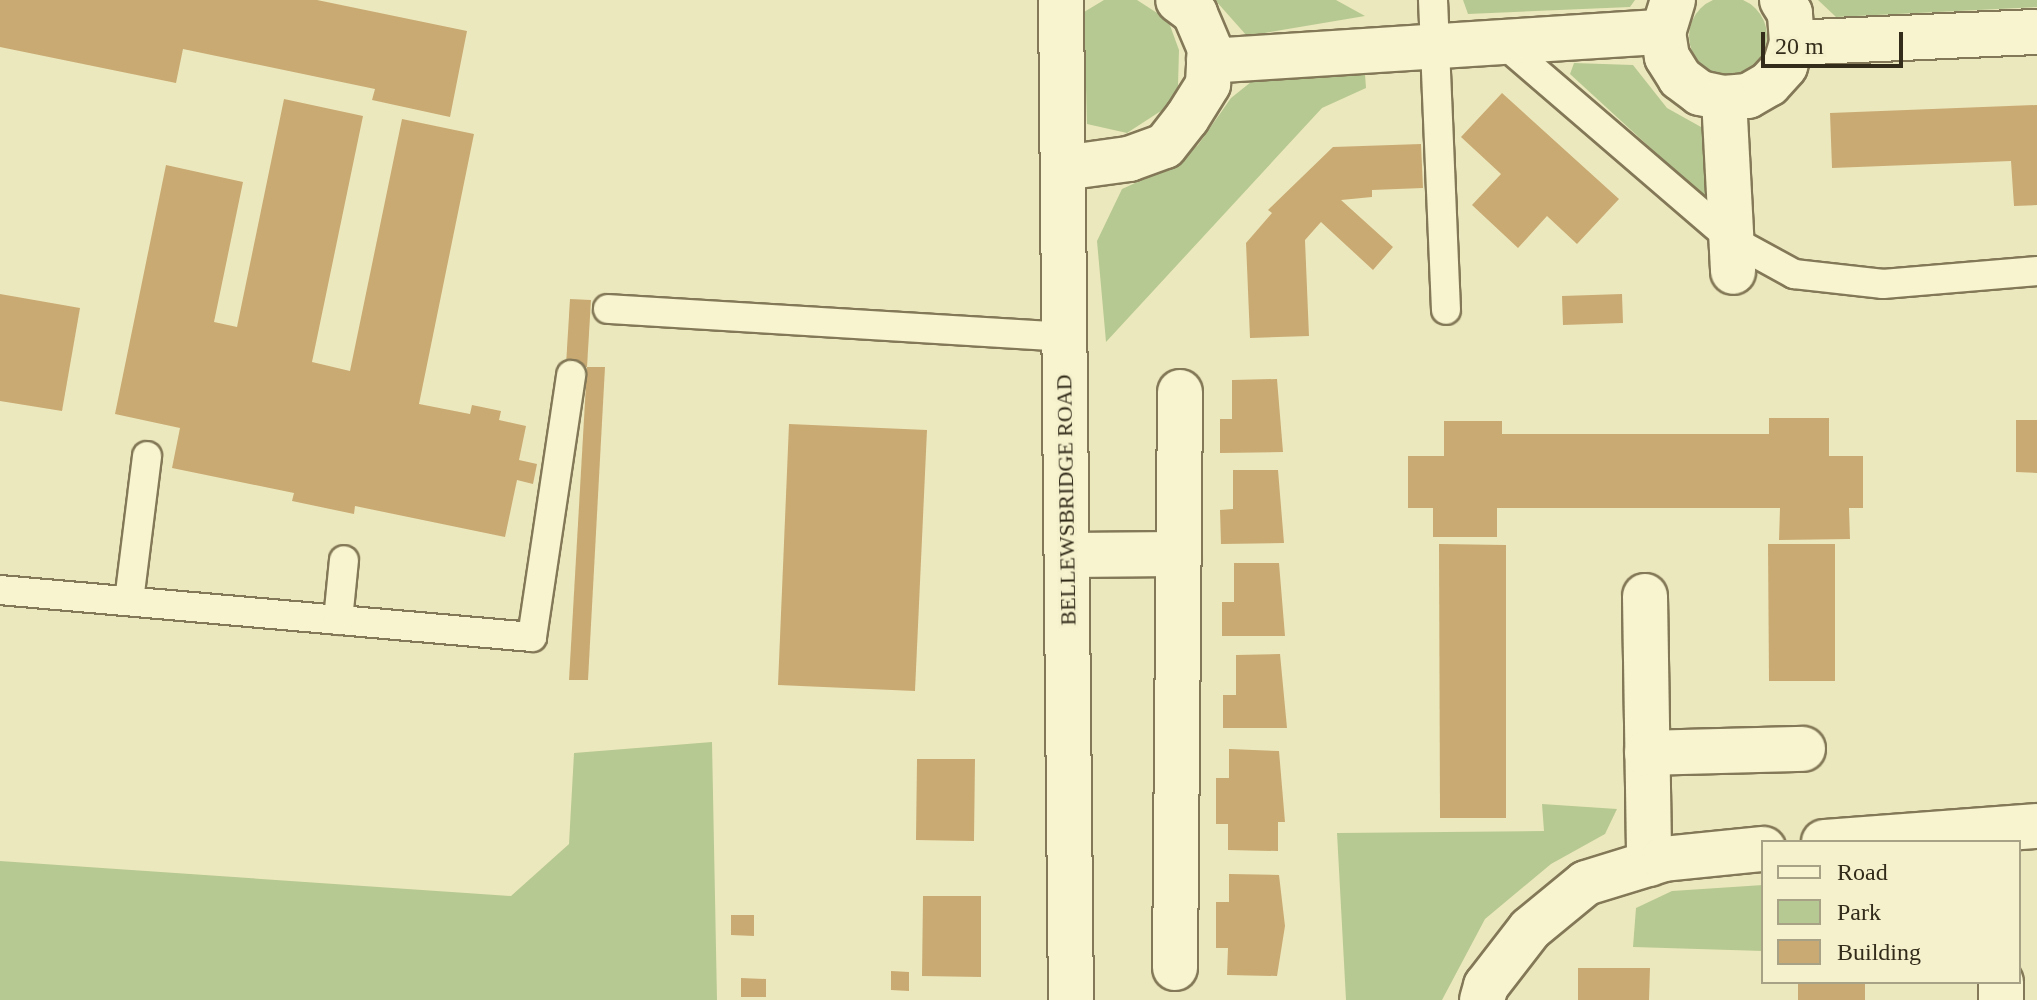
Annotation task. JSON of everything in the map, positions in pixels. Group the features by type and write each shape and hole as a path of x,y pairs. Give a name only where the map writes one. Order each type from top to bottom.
{"street":[{"name":"BELLEWSBRIDGE ROAD","path":"1061,0 1071,1000"},
{"path":"1063,168 1129,159 1165,146 1208,84 1210,49 1195,13 1178,0"},
{"path":"1209,61 1503,43 1668,16 1667,57 1680,78 1700,93 1724,98 1748,96 1769,84 1785,66 1792,43 1790,13 1782,0"},
{"path":"1792,43 2037,32"},
{"path":"1724,98 1732,256"},
{"path":"1175,968 1180,392"},
{"path":"1067,555 1179,554"},
{"path":"1645,596 1649,864"},
{"path":"1647,753 1803,749"},
{"path":"1862,840 2012,832"},
{"path":"1482,1000 1486,986 1530,929 1586,883 1649,864 1761,849"}],"lane":[{"path":"1433,0 1446,310"},
{"path":"1503,43 1732,256 1794,274 1883,284 2037,271"},
{"path":"608,309 1065,337"},
{"path":"0,590 532,637 571,375"},
{"path":"129,601 147,456"},
{"path":"338,620 344,560"}],"green space":[{"path":"1716,-1 1740,-1 1750,3 1761,14 1766,28 1766,44 1761,58 1750,69 1736,74 1720,74 1706,69 1695,58 1690,44 1690,28 1695,14 1706,3"},
{"path":"1104,0 1137,0 1168,20 1179,50 1178,86 1167,107 1127,133 1087,124 1084,12"},
{"path":"1215,0 1336,0 1365,16 1247,36"},
{"path":"1463,0 1635,0 1630,7 1468,14"},
{"path":"1818,0 2037,0 2037,7 1836,17"},
{"path":"1574,63 1633,65 1667,108 1710,132 1714,198 1705,198 1570,74"},
{"path":"1365,74 1366,88 1322,108 1106,342 1097,241 1122,189 1170,167 1198,145 1231,98 1251,82"},
{"path":"712,742 717,1000 0,1000 0,861 511,896 569,844 574,753"},
{"path":"1542,804 1617,809 1605,834 1551,864 1485,919 1442,1000 1346,1000 1337,833 1544,831"},
{"path":"1761,885 1761,951 1633,947 1636,908 1672,891"}],"building":[{"path":"0,0 317,0 467,31 450,117 372,100 375,89 183,49 176,83 0,47"},
{"path":"1502,93 1619,199 1577,244 1547,216 1518,248 1472,205 1501,174 1461,137"},
{"path":"284,99 363,116 312,362 350,371 402,119 474,134 419,404 470,414 472,405 501,411 499,420 526,426 519,460 537,464 533,484 517,480 505,537 355,506 354,514 292,501 294,493 172,468 180,428 115,414 166,165 243,182 214,322 237,327"},
{"path":"2037,105 2037,205 2014,206 2011,161 1832,168 1830,113"},
{"path":"1421,144 1423,188 1372,190 1372,197 1341,200 1393,247 1373,270 1321,222 1305,240 1309,336 1250,338 1246,243 1272,213 1268,210 1333,147"},
{"path":"0,294 80,308 62,411 0,401"},
{"path":"1622,294 1623,323 1563,325 1562,296"},
{"path":"570,299 591,300 587,367 566,365"},
{"path":"587,367 605,367 588,680 569,680"},
{"path":"1277,379 1283,452 1220,453 1220,419 1232,419 1232,380"},
{"path":"1769,418 1829,418 1829,456 1863,456 1863,508 1849,508 1850,539 1779,540 1780,508 1497,508 1497,537 1433,537 1433,508 1408,508 1408,456 1444,456 1444,421 1502,421 1502,434 1769,434"},
{"path":"2016,420 2037,420 2037,473 2016,472"},
{"path":"789,424 927,430 915,691 778,685"},
{"path":"1233,470 1278,470 1284,543 1221,544 1220,510 1233,509"},
{"path":"1439,544 1506,545 1506,818 1440,818"},
{"path":"1768,544 1835,544 1835,681 1769,681"},
{"path":"1234,563 1279,563 1285,636 1222,636 1222,602 1234,602"},
{"path":"1280,654 1287,728 1223,728 1223,695 1236,695 1236,655"},
{"path":"1229,749 1279,751 1285,822 1278,822 1278,851 1228,850 1228,824 1216,824 1216,778 1229,778"},
{"path":"917,759 975,759 974,841 916,840"},
{"path":"1229,874 1279,875 1285,926 1277,976 1227,975 1228,948 1216,948 1216,902 1229,902"},
{"path":"923,896 981,896 981,977 922,976"},
{"path":"731,915 754,915 754,936 731,935"},
{"path":"1578,968 1650,968 1649,1000 1578,1000"},
{"path":"891,971 909,972 909,991 891,990"},
{"path":"741,978 766,979 766,997 741,997"},
{"path":"1798,984 1865,984 1865,1000 1798,1000"}]}
